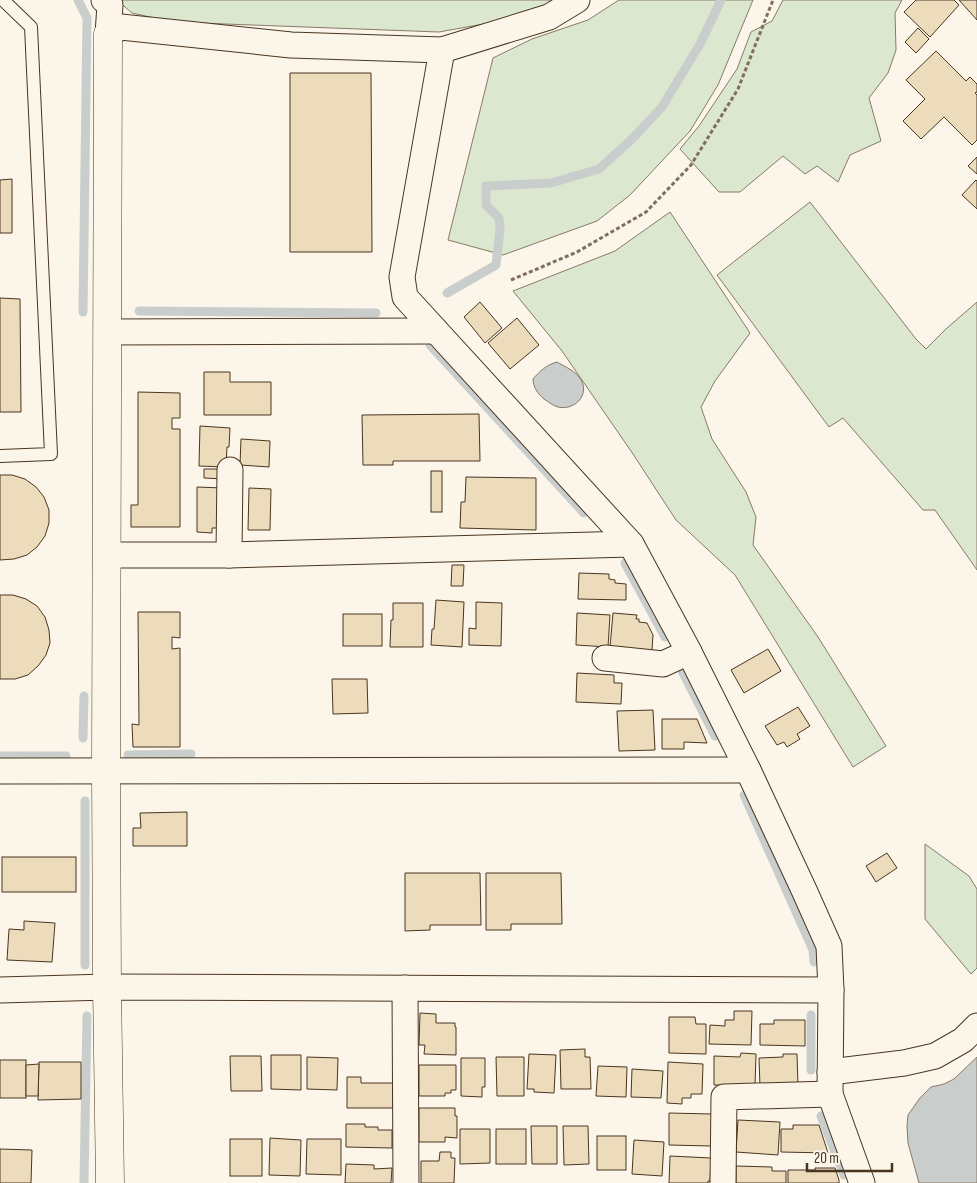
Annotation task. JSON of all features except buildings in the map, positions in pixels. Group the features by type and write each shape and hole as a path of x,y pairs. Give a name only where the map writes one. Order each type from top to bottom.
{"street":[{"path":"104,0 110,5 108,34 106,555 107,986 110,1183"},
{"path":"108,34 121,27 291,45 442,50 549,17 577,0"},
{"path":"442,50 402,277 405,297 632,544 689,652 748,770 829,946 831,990 830,1083 862,1183"},
{"path":"108,332 436,331"},
{"path":"229,555 230,470"},
{"path":"106,555 229,555 632,544"},
{"path":"605,658 663,664 689,652"},
{"path":"0,771 748,770"},
{"path":"0,990 107,986 831,990"},
{"path":"405,988 406,1183"},
{"path":"723,1183 724,1097 830,1083 935,1056 963,1040 977,1026"}],"lane":[{"path":"0,456 51,454 31,27 3,0"}],"path":[{"path":"510,280 577,252 646,212 692,165 738,89 773,0"}],"green space":[{"path":"117,0 561,0 489,23 439,32 172,22 132,13"},
{"path":"619,0 753,0 718,85 690,131 630,195 597,221 503,255 448,240 493,58 532,39 588,20"},
{"path":"783,0 902,0 895,13 896,50 888,73 869,98 881,141 850,155 838,182 817,166 805,174 783,156 740,192 719,192 680,149 699,126 737,69 751,32 772,21"},
{"path":"810,202 916,339 926,349 977,302 977,570 935,510 923,510 843,418 829,427 717,275"},
{"path":"670,212 750,333 715,381 701,407 712,439 746,492 756,517 753,545 818,637 886,746 853,767 735,575 676,520 562,351 513,291 615,251"},
{"path":"925,844 969,876 977,889 977,968 971,974 925,919"}],"shaded area":[{"path":"557,362 580,378 584,390 580,400 564,408 553,405 544,399 536,390 533,379 546,367"},
{"path":"977,1057 977,1183 919,1183 908,1143 908,1115 920,1098 931,1087 954,1079"}],"waterway":[{"path":"78,0 87,18 83,312"},
{"path":"447,293 496,265 500,229 499,218 486,205 486,186 551,183 599,169 634,137 662,107 700,44 721,0"},
{"path":"139,311 376,313"},
{"path":"430,345 584,513"},
{"path":"625,563 665,637"},
{"path":"682,671 715,736"},
{"path":"83,738 84,696"},
{"path":"128,755 191,754"},
{"path":"0,756 66,756"},
{"path":"744,795 813,950 814,962"},
{"path":"85,801 85,965"},
{"path":"811,1015 811,1070"},
{"path":"84,1182 87,1016"},
{"path":"821,1116 844,1175"}]}
